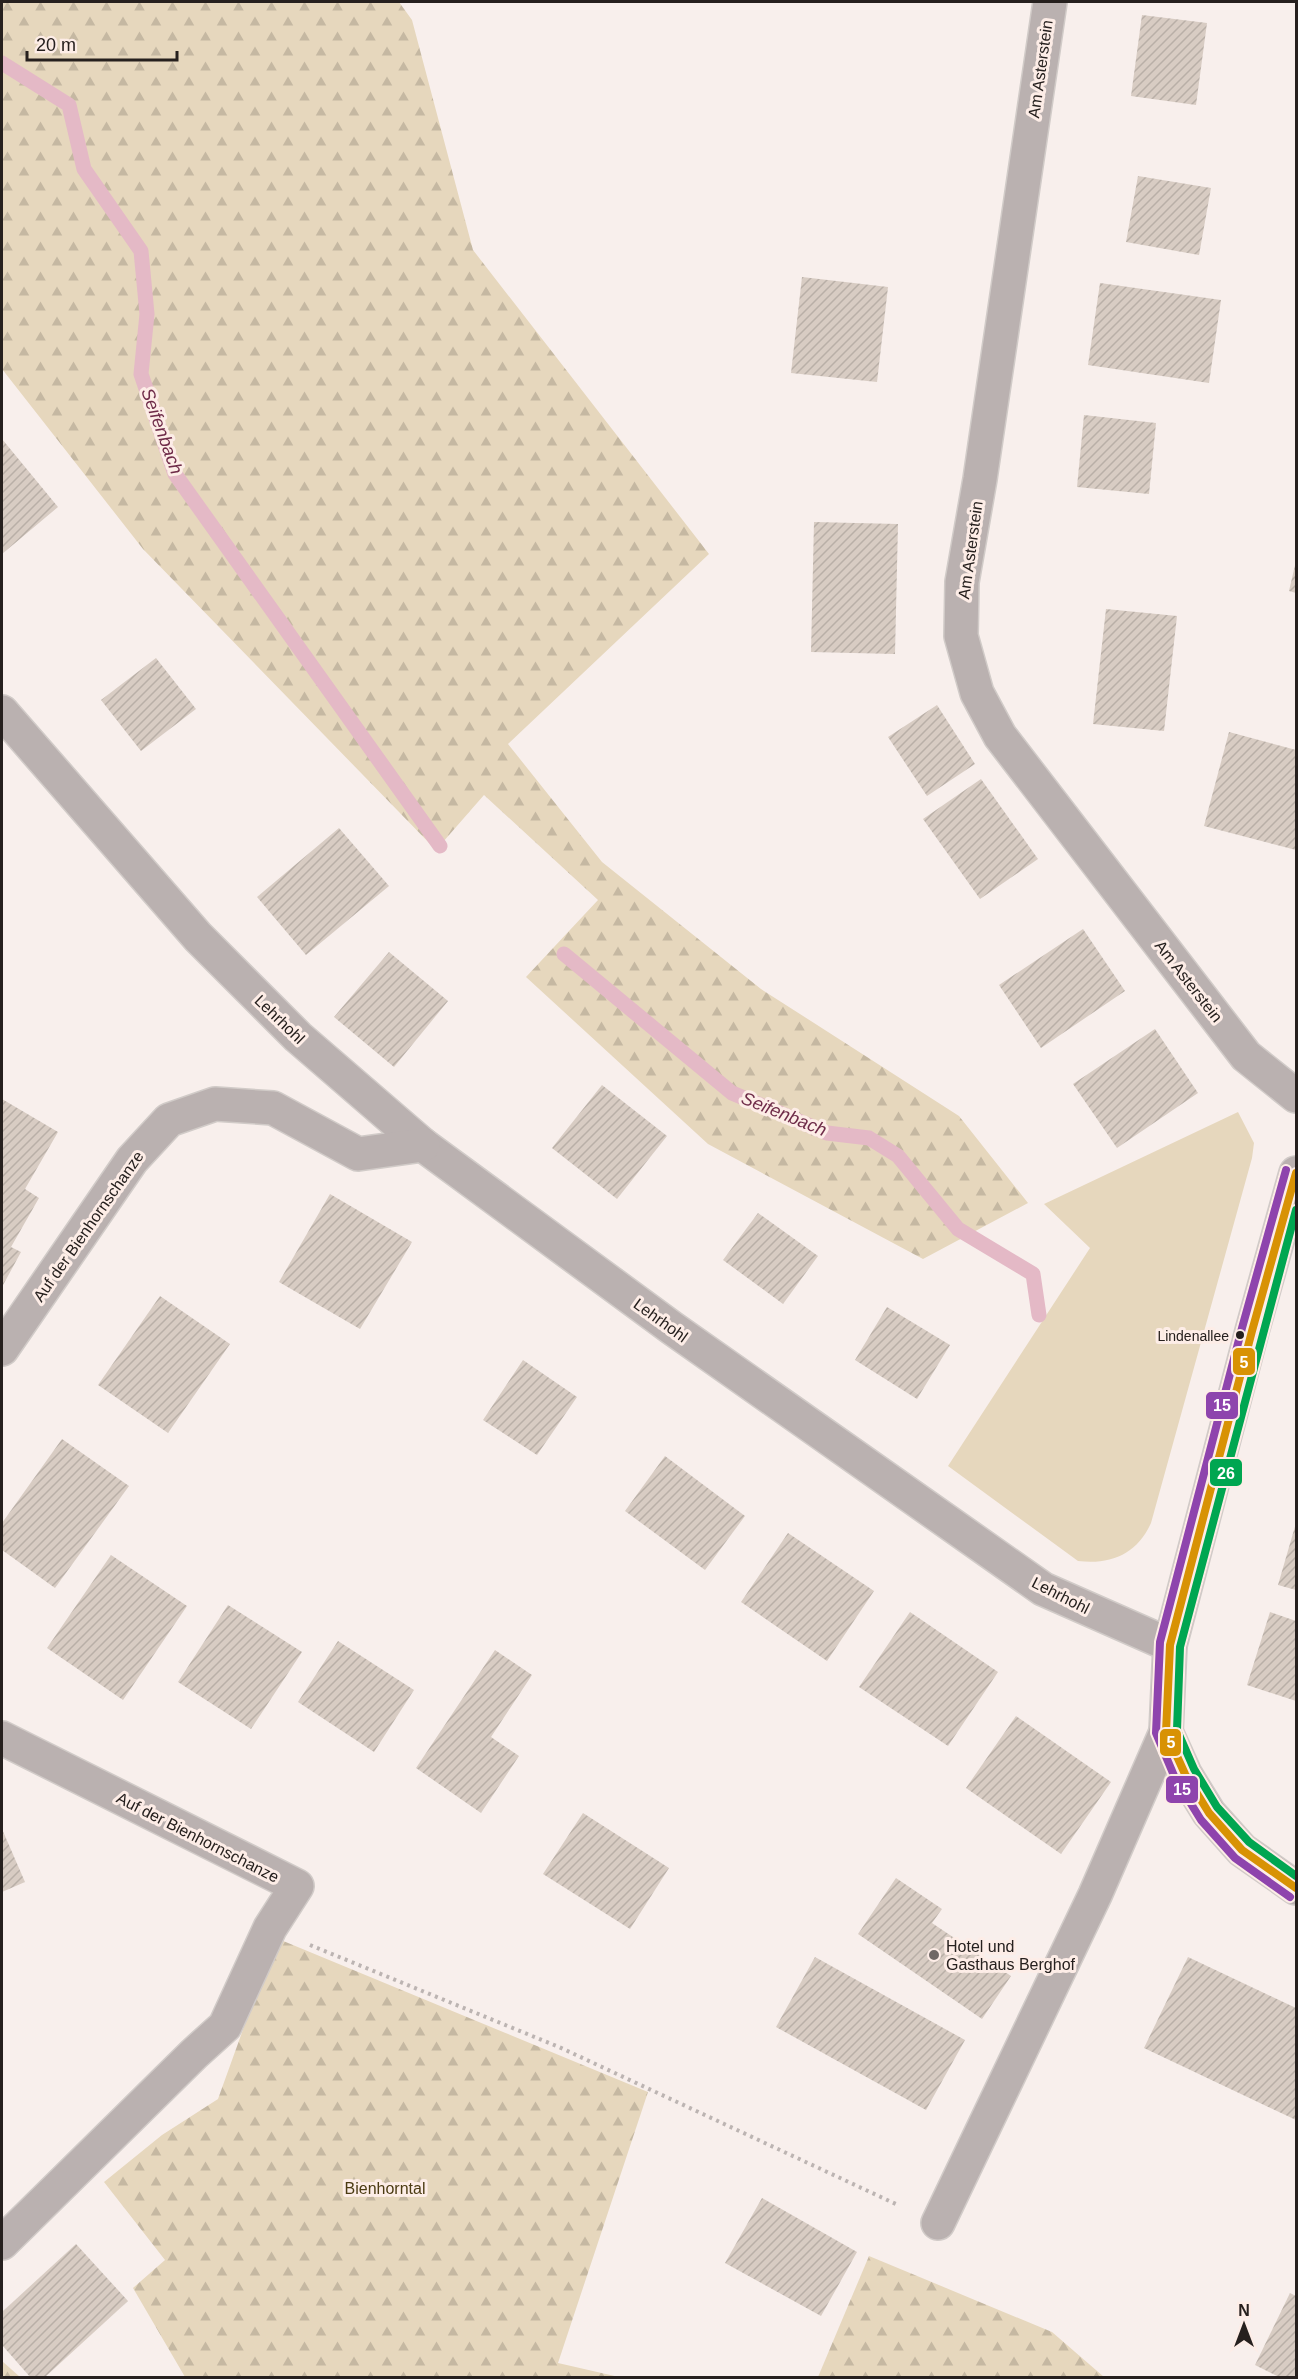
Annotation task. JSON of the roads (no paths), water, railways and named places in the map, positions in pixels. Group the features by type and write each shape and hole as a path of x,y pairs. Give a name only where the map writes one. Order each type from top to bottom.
{"street":[{"name":"Am Asterstein","path":"1050,2 980,479 962,582 961,636 977,693 1000,736 1246,1056 1296,1096"},
{"name":"Lehrhohl","path":"2,712 198,937 298,1038 423,1145 672,1328 1043,1589 1170,1645"},
{"name":"Auf der Bienhornschanze","path":"2,1349 132,1160 169,1120 214,1104 273,1108 358,1154 423,1145"},
{"path":"938,2223 1095,1895 1166,1732 1170,1645 1296,1173"},
{"path":"1166,1732 1185,1774 1209,1813 1242,1850 1296,1888"},
{"name":"Auf der Bienhornschanze","path":"2,1738 297,1886 270,1929 225,2026 2,2242"}],"waterway":[{"name":"Seifenbach","path":"2,63 69,105 84,169 141,251 147,314 141,374 175,474 440,846"},
{"name":"Seifenbach","path":"564,954 732,1093 827,1133 869,1138 898,1156 958,1229 1033,1274 1039,1315"}],"place":[{"name":"Lindenallee","path":"1240,1335"},
{"name":"Hotel und Gasthaus Berghof","path":"934,1955"}],"park label":[{"name":"Bienhorntal","path":"385,2188"}]}
